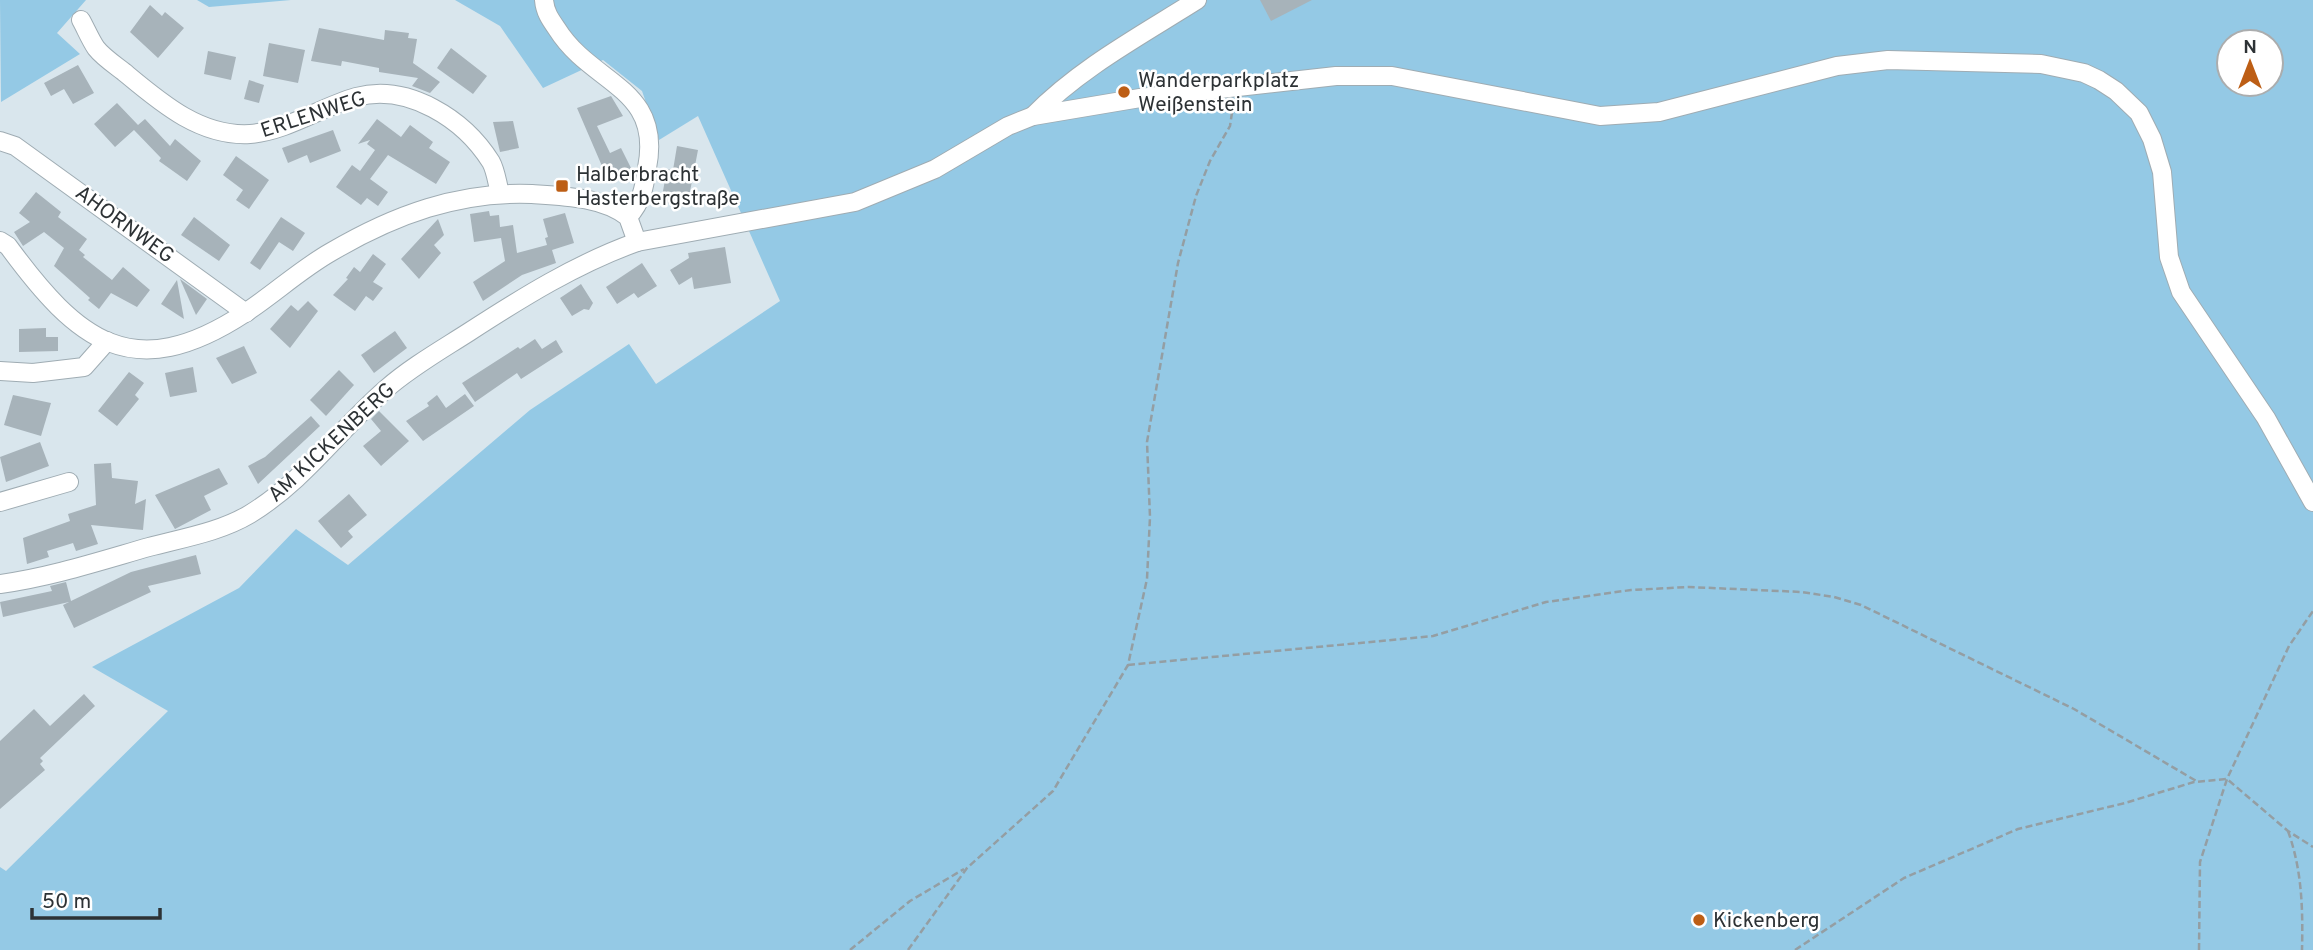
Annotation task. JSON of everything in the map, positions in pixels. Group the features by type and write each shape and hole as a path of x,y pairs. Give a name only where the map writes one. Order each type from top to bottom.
{"street":[{"path":"544,0 545,11 561,35 587,64 637,102 646,120 650,139 645,181 641,201 628,217"},
{"path":"1033,116 1091,66 1197,0"},
{"name":"ERLENWEG","path":"81,20 97,50 176,115 230,132 250,134 277,127 357,96 404,96 447,116 470,137 492,164 500,193"},
{"path":"1033,116 1140,99 1336,76 1392,76 1600,116 1658,111 1837,66 1888,60 2041,64 2084,73 2116,91 2146,125 2162,172 2169,257 2181,292 2266,418 2313,502"},
{"name":"AM KICKENBERG","path":"0,584 44,576 223,527 248,515 303,474 386,389 416,366 578,266 637,242 855,202 935,169 1008,126 1033,116"},
{"name":"AHORNWEG","path":"0,141 15,146 99,204 246,313"},
{"path":"0,241 8,246 41,291 75,325 107,341 140,349 182,345 217,330 246,313 330,252 439,202 500,193 551,195 604,203 617,208 628,217 637,242"},
{"path":"0,370 33,373 85,367 107,341"},
{"path":"0,502 69,482"}],"path":[{"path":"850,950 910,901 967,868 1053,791 1128,665 1147,579 1150,517 1147,442 1178,263 1196,196 1230,126 1232,88"},
{"path":"1128,665 1433,636 1545,602 1631,590 1689,587 1802,592 1835,597 1873,611 2074,709 2198,782"},
{"path":"2199,950 2200,862 2227,779 2289,646 2313,611"},
{"path":"1795,950 1904,878 1957,853 2018,829 2198,782 2227,779 2288,831 2313,847"},
{"path":"2288,831 2296,853 2301,886 2302,950"},
{"path":"908,950 967,868"}],"shaded area":[{"path":"0,0 86,0 57,33 80,54 1,102"},
{"path":"197,0 291,0 209,7"},
{"path":"455,0 2313,0 2313,950 0,950 0,867 6,871 168,711 92,667 239,588 296,529 348,565 530,410 629,344 656,384 780,301 698,116 659,140 642,91 603,60 543,88 500,26"}],"building":[{"path":"1260,0 1312,0 1271,21"},
{"path":"150,5 162,16 165,12 184,28 158,58 130,32"},
{"path":"319,28 384,40 385,30 409,33 408,38 417,39 413,63 440,82 430,93 412,86 418,78 379,72 379,68 342,61 341,66 311,61"},
{"path":"269,43 305,50 298,83 263,76"},
{"path":"451,48 487,76 473,94 437,68"},
{"path":"208,51 236,57 231,80 204,74"},
{"path":"78,65 94,93 73,104 64,89 51,96 44,83"},
{"path":"249,80 264,85 259,103 244,99"},
{"path":"611,96 623,116 597,126 610,153 621,148 632,170 618,177 614,169 605,173 577,108"},
{"path":"117,103 138,125 145,119 170,146 175,139 201,161 187,181 159,161 161,158 134,130 115,147 94,124"},
{"path":"377,119 401,137 410,125 433,142 429,148 450,162 436,184 388,155 370,179 388,192 378,206 367,198 361,205 336,187 352,165 360,171 375,150 367,144 370,140 358,144"},
{"path":"513,121 519,148 500,152 493,122"},
{"path":"333,130 341,151 310,163 307,155 288,163 282,148"},
{"path":"677,146 698,150 687,207 661,202 667,169 673,170"},
{"path":"236,156 269,180 249,209 236,200 243,190 223,175"},
{"path":"36,192 61,212 58,217 87,239 79,250 85,255 83,257 112,280 123,267 150,290 137,307 111,293 99,309 54,266 64,248 44,232 23,246 14,232 30,222 19,213"},
{"path":"489,211 490,216 499,215 500,227 513,225 517,253 547,245 545,238 548,237 543,219 565,213 574,243 552,250 556,263 522,275 483,301 473,282 505,261 501,238 474,242 470,214"},
{"path":"194,217 230,245 219,261 181,235"},
{"path":"281,217 305,233 293,251 279,242 260,270 250,263"},
{"path":"438,219 444,235 434,245 441,253 419,279 401,259"},
{"path":"725,247 731,283 694,289 692,277 679,285 670,270 689,258 688,253"},
{"path":"373,254 386,264 373,282 383,288 373,301 366,296 355,311 333,295 348,279 346,278 354,267 360,272"},
{"path":"642,263 657,286 638,298 634,293 617,304 606,287"},
{"path":"180,279 207,299 196,315"},
{"path":"177,280 184,319 161,304"},
{"path":"581,284 593,303 589,310 584,309 572,316 560,298"},
{"path":"308,301 318,311 290,348 270,329 291,305 298,311"},
{"path":"46,328 46,337 58,337 58,351 19,352 19,329"},
{"path":"395,331 407,348 374,373 361,355"},
{"path":"535,339 542,349 556,340 563,352 521,379 517,373 475,402 462,383"},
{"path":"244,346 257,373 232,384 216,358"},
{"path":"193,367 197,392 170,397 165,373"},
{"path":"339,370 354,385 326,416 310,400"},
{"path":"129,372 144,383 135,395 139,399 117,426 98,411"},
{"path":"465,394 474,406 423,441 406,421 429,406 427,403 437,395 446,408"},
{"path":"13,395 51,403 41,436 4,425"},
{"path":"379,411 409,441 381,466 363,446 381,431 371,419"},
{"path":"311,416 320,426 258,484 248,466 265,457"},
{"path":"40,442 49,466 6,482 0,457"},
{"path":"111,463 112,478 138,481 135,504 146,499 143,530 91,525 98,544 76,551 73,543 47,551 49,557 27,564 23,538 70,521 68,514 96,505 94,464"},
{"path":"219,468 228,484 204,496 211,510 175,529 155,495"},
{"path":"349,494 367,515 348,531 353,537 341,548 318,521"},
{"path":"196,555 201,574 148,586 151,592 74,628 63,605 69,602 3,617 0,602 52,591 50,586 66,582 71,601 131,572"},
{"path":"84,694 95,706 40,758 43,761 40,764 45,770 0,809 0,741 34,709 50,726"}],"place":[{"name":"Wanderparkplatz Weißenstein","path":"1124,92"},
{"name":"Halberbracht Hasterbergstraße","path":"562,186"},
{"name":"Kickenberg","path":"1699,920"}]}
